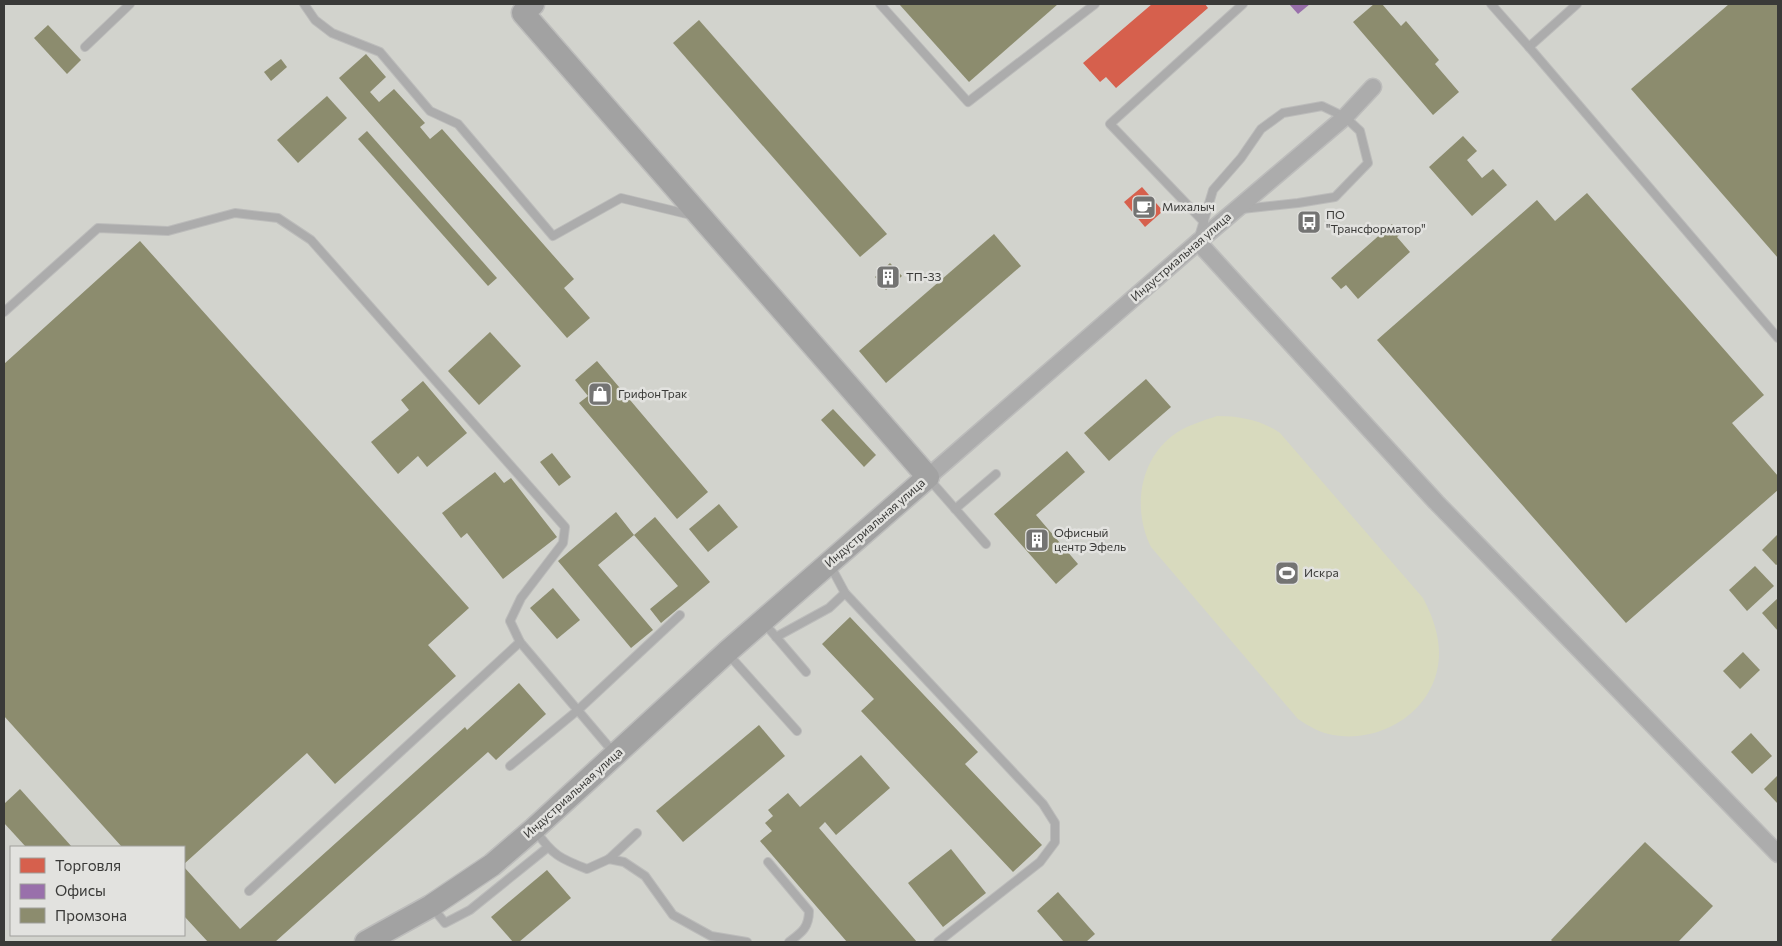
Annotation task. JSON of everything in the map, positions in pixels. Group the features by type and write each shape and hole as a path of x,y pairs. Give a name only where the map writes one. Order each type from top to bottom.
{"street":[{"path":"525,8 702,218 928,477"},
{"name":"Индустриальная улица","path":"366,942 431,906 492,865 534,829 727,652 769,629 829,563 1198,242 1345,117 1373,87"},
{"path":"1198,242 1436,502 1778,854"}],"lane":[{"path":"85,47 130,4"},
{"path":"304,4 315,20 332,33 380,52 430,111 458,124 553,236 621,198 702,218"},
{"path":"880,4 968,102 1095,4"},
{"path":"1204,222 1110,124 1243,4"},
{"path":"1491,4 1778,338"},
{"path":"1529,47 1577,4"},
{"path":"1198,242 1213,190 1241,158 1261,129 1283,113 1322,106 1345,117 1360,131 1368,162 1334,197 1298,203 1237,209"},
{"path":"4,312 98,228 168,231 235,213 278,218 311,240 565,527 563,543 521,598 510,621 520,642 615,755"},
{"path":"955,508 996,474"},
{"path":"928,477 986,544"},
{"path":"829,563 845,593 1043,804 1055,823 1055,842 1040,862 938,942"},
{"path":"806,672 769,629 829,608 845,593"},
{"path":"510,766 578,710 680,615"},
{"path":"249,891 520,642"},
{"path":"727,652 797,730"},
{"path":"534,829 547,848 565,860 587,869 609,859 637,833"},
{"path":"431,906 444,923 470,910 547,848"},
{"path":"609,859 624,862 645,876 673,915 711,936 747,942"},
{"path":"768,862 809,912 809,921 802,933 789,942"}],"shaded area":[{"path":"4,4 1778,4 1778,942 4,942"}],"green space":[{"name":"Искра","path":"1217,416 1250,420 1280,433 1423,598 1432,618 1438,639 1437,673 1430,690 1419,705 1405,718 1389,728 1371,734 1333,735 1315,729 1298,719 1151,547 1145,533 1141,503 1142,488 1152,460 1161,447 1177,432"}],"building: Торговля":[{"path":"1152,4 1205,4 1208,8 1116,88 1106,77 1100,82 1083,63"},
{"name":"Михалыч","path":"1142,187 1163,211 1145,227 1124,202"}],"building: Офисы":[{"path":"1289,4 1310,4 1298,14"}],"building: Промзона":[{"path":"899,4 1058,4 969,82"},
{"path":"1374,4 1382,4 1401,26 1406,21 1439,60 1435,64 1459,92 1433,115 1353,22"},
{"path":"1729,4 1778,4 1778,258 1631,89"},
{"path":"699,20 887,234 860,257 673,43"},
{"path":"48,25 81,60 67,74 34,38"},
{"path":"366,54 386,77 370,92 379,102 394,89 425,123 420,127 430,139 442,129 574,279 564,288 590,318 567,338 339,78"},
{"path":"281,59 287,67 271,81 264,72"},
{"path":"327,96 347,118 298,163 277,140"},
{"path":"367,131 497,278 488,286 358,139"},
{"path":"1463,136 1477,151 1467,160 1482,178 1493,169 1507,185 1472,216 1429,167"},
{"path":"1587,193 1764,395 1732,423 1778,476 1778,490 1626,623 1377,340 1537,200 1555,221"},
{"path":"1392,224 1401,234 1397,237 1410,252 1358,299 1346,285 1341,289 1331,278"},
{"path":"994,234 1021,266 886,383 859,351"},
{"path":"140,241 469,608 428,645 456,676 335,784 307,753 185,863 185,846 121,846 4,716 4,364"},
{"name":"ТП-33","path":"890,263 902,276 886,290 875,277"},
{"path":"490,332 521,366 479,405 448,371"},
{"path":"597,361 708,492 677,519 579,403 588,396 575,380"},
{"path":"1146,379 1171,407 1109,461 1084,433"},
{"path":"423,381 467,433 427,467 418,456 398,474 371,442 409,410 401,400"},
{"path":"833,409 876,455 864,467 821,420"},
{"name":"Офисный центр Эфель","path":"1067,451 1085,472 1036,515 1078,564 1056,584 994,514"},
{"path":"552,453 571,477 559,486 540,462"},
{"path":"495,472 504,483 511,478 557,537 503,579 467,533 461,538 442,513"},
{"path":"719,504 738,527 708,552 689,529"},
{"path":"616,512 634,535 598,565 653,630 631,648 558,561"},
{"path":"655,517 710,582 661,623 650,609 678,586 634,535"},
{"path":"1778,534 1778,564 1776,565 1762,550"},
{"path":"1755,566 1774,586 1747,611 1729,590"},
{"path":"553,588 580,620 557,639 530,608"},
{"path":"1778,598 1778,631 1762,613"},
{"path":"850,617 978,752 965,764 1042,845 1013,872 861,711 874,699 822,644"},
{"path":"1743,652 1760,670 1740,689 1723,671"},
{"path":"519,683 546,714 496,760 488,752 275,942 208,942 185,917 185,868 240,929 465,727 467,730"},
{"path":"759,725 785,756 683,842 656,811"},
{"path":"1751,733 1772,756 1752,774 1731,752"},
{"path":"861,755 890,788 836,835 825,822 819,828 917,942 847,942 760,841 772,831 765,823 773,816 768,810 788,793 800,807"},
{"path":"1778,775 1778,804 1764,789"},
{"path":"20,789 71,846 25,846 4,823 4,804"},
{"path":"1645,842 1713,906 1678,942 1553,942 1551,940"},
{"path":"951,849 986,893 943,927 908,883"},
{"path":"547,870 571,898 519,942 513,942 491,917"},
{"path":"1058,892 1095,934 1086,942 1064,942 1037,911"}],"place":[{"name":"Михалыч","path":"1144,207"},
{"name":"ПО \"Трансформатор\"","path":"1309,222"},
{"name":"ТП-33","path":"888,277"},
{"name":"ГрифонТрак","path":"600,394"},
{"name":"Офисный центр Эфель","path":"1037,540"},
{"name":"Искра","path":"1287,573"}]}
